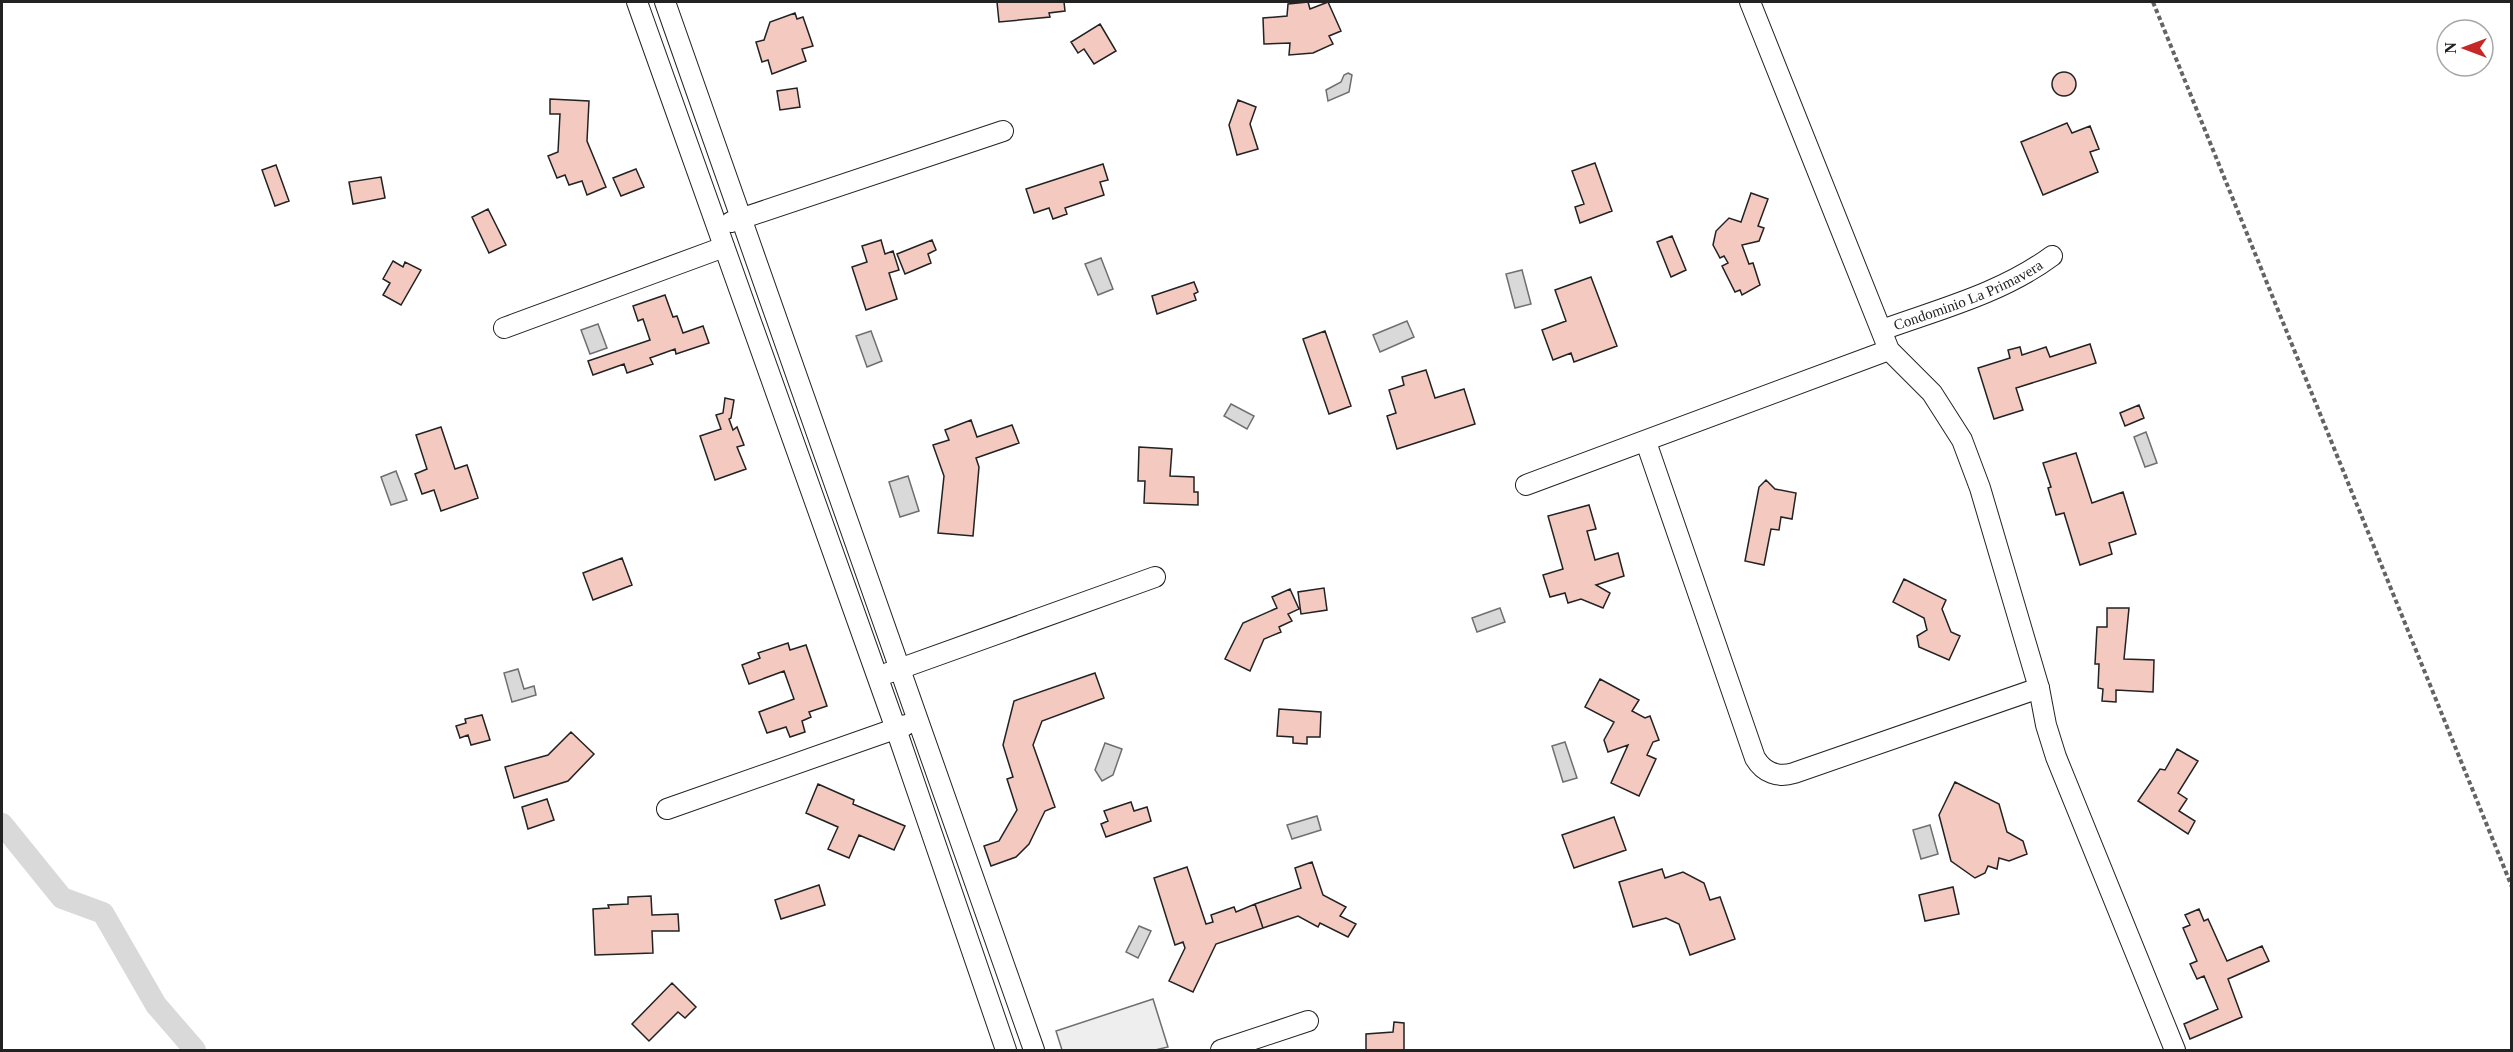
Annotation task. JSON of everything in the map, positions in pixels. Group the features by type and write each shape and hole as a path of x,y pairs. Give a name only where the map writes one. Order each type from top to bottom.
{"street":[{"path":"637,2 878,676 1006,1050"},
{"path":"665,2 1034,1050"},
{"path":"1750,2 1889,350 1932,393 1962,440 1980,488 2039,688 2046,725 2056,757 2175,1050"},
{"path":"717,226 1003,131"},
{"path":"504,328 724,247"},
{"name":"Condominio La Primavera","path":"1882,330 1996,289 2026,274 2052,256"},
{"path":"1526,485 1647,442 1889,350"},
{"path":"1647,442 1755,758 1769,772 1777,775 1794,773 2039,688"},
{"path":"878,676 1155,577"},
{"path":"667,809 918,722"},
{"path":"1221,1050 1308,1021"}],"path":[{"path":"2152,2 2511,887"}],"shaded area":[{"path":"1348,73 1352,75 1349,92 1328,101 1326,90 1341,82 1344,75"},
{"path":"1101,258 1113,289 1098,295 1085,264"},
{"path":"1522,270 1531,304 1515,308 1506,274"},
{"path":"1407,321 1414,337 1380,352 1373,335"},
{"path":"598,324 607,348 590,354 581,330"},
{"path":"871,331 882,361 867,367 856,336"},
{"path":"1231,404 1254,416 1247,429 1224,416"},
{"path":"2146,432 2157,463 2145,467 2134,437"},
{"path":"396,471 407,500 391,505 381,477"},
{"path":"908,476 919,511 900,517 889,482"},
{"path":"1500,608 1505,622 1477,632 1472,618"},
{"path":"518,669 524,689 534,686 536,695 512,702 504,673"},
{"path":"1565,742 1577,778 1563,782 1552,746"},
{"path":"1105,743 1122,749 1113,775 1102,781 1095,770"},
{"path":"1317,816 1321,830 1292,839 1287,825"},
{"path":"1930,825 1938,854 1921,859 1913,830"},
{"path":"1139,926 1151,931 1138,958 1126,952"},
{"path":"1153,999 1168,1047 1155,1050 1062,1050 1056,1031"}],"building":[{"path":"997,2 1064,2 1065,11 1049,13 1050,17 999,22"},
{"path":"1308,2 1310,9 1328,2 1341,31 1329,36 1333,44 1313,53 1289,55 1290,43 1264,44 1263,18 1287,16 1288,4"},
{"path":"795,13 797,19 803,17 813,46 802,49 806,61 772,74 768,60 762,62 756,42 764,40 770,22"},
{"path":"1100,24 1116,51 1094,64 1084,49 1078,53 1071,42"},
{"path":"2064,72 2072,76 2076,84 2072,92 2064,96 2056,92 2052,84 2056,76"},
{"path":"797,88 800,107 780,110 777,91"},
{"path":"550,99 589,101 587,141 606,187 587,195 582,181 569,185 565,175 557,178 548,156 558,152 560,114 550,114"},
{"path":"1238,100 1256,107 1250,124 1258,149 1237,155 1229,125"},
{"path":"2067,123 2072,133 2090,126 2099,149 2090,152 2098,172 2043,195 2021,142"},
{"path":"1595,163 1612,211 1580,223 1575,207 1584,204 1572,171"},
{"path":"1103,164 1108,180 1100,182 1104,195 1065,208 1067,214 1053,219 1049,208 1034,213 1026,189"},
{"path":"276,165 289,201 275,206 262,170"},
{"path":"636,169 644,187 621,196 613,178"},
{"path":"381,177 385,198 353,204 349,182"},
{"path":"1751,193 1768,199 1758,226 1764,228 1759,241 1742,245 1749,264 1753,263 1760,285 1742,295 1740,290 1735,292 1722,266 1728,263 1724,256 1720,258 1713,245 1716,231 1729,218 1741,222"},
{"path":"488,209 506,245 489,253 472,217"},
{"path":"1672,236 1686,270 1671,277 1657,242"},
{"path":"881,240 885,254 893,251 899,270 889,273 897,299 866,310 852,267 867,262 862,246"},
{"path":"932,240 936,250 928,254 931,263 905,274 897,254"},
{"path":"393,261 403,267 405,262 421,270 401,305 383,295 390,283 383,279"},
{"path":"1591,277 1617,346 1574,362 1571,353 1553,360 1542,330 1566,321 1555,290"},
{"path":"1194,282 1198,292 1194,294 1196,300 1157,314 1152,296"},
{"path":"665,295 673,317 677,316 683,333 703,326 709,343 676,354 675,349 650,358 653,364 627,373 624,364 593,375 588,361 650,340 643,319 638,321 633,306"},
{"path":"1325,331 1351,406 1329,414 1303,339"},
{"path":"2090,344 2096,363 2016,388 2023,410 1994,419 1978,368 2010,358 2008,350 2020,347 2022,355 2046,347 2050,357"},
{"path":"1426,370 1435,398 1464,389 1475,424 1397,449 1387,416 1396,413 1389,390 1404,385 1402,377"},
{"path":"725,398 734,400 729,419 733,430 737,427 744,445 737,447 746,469 715,480 700,436 721,429 716,415 723,413"},
{"path":"2139,405 2144,418 2125,426 2120,413"},
{"path":"971,420 977,437 1012,425 1019,443 976,458 979,467 973,536 938,533 944,476 933,445 949,440 945,430"},
{"path":"441,427 455,469 467,465 478,498 441,511 434,490 422,494 415,474 427,469 416,435"},
{"path":"1139,447 1172,449 1170,476 1194,477 1194,492 1198,492 1198,505 1144,503 1145,481 1138,481"},
{"path":"2076,453 2092,503 2123,492 2136,534 2109,543 2112,554 2080,565 2064,513 2056,515 2048,488 2051,487 2043,463"},
{"path":"1766,480 1775,489 1796,493 1792,519 1781,517 1779,530 1771,529 1764,565 1745,561 1759,487"},
{"path":"1589,505 1596,529 1587,531 1595,560 1618,553 1624,576 1596,585 1610,593 1603,608 1581,599 1568,603 1565,593 1550,597 1543,575 1563,569 1548,516"},
{"path":"622,558 632,585 593,600 583,573"},
{"path":"1904,579 1946,600 1942,609 1951,632 1960,636 1949,660 1919,647 1917,636 1927,630 1924,618 1893,602"},
{"path":"1324,588 1327,610 1301,614 1298,592"},
{"path":"1290,589 1299,609 1288,614 1292,621 1279,627 1281,632 1264,639 1250,671 1225,659 1243,623 1277,608 1272,597"},
{"path":"2107,608 2129,608 2124,659 2154,660 2153,692 2116,690 2116,702 2102,701 2103,689 2098,688 2099,664 2095,664 2097,627 2107,627"},
{"path":"788,643 790,650 806,645 827,706 809,712 811,717 802,721 805,732 790,737 786,727 767,733 759,712 794,699 784,671 749,684 742,665 760,658 758,653"},
{"path":"1095,673 1104,698 1042,721 1033,745 1055,807 1045,811 1029,844 1016,857 991,866 984,846 999,841 1017,810 1007,779 1013,777 1003,745 1014,701"},
{"path":"1600,679 1639,700 1632,711 1645,718 1650,716 1659,740 1653,742 1647,755 1656,759 1639,796 1611,783 1628,745 1608,752 1604,740 1614,722 1585,707"},
{"path":"1279,709 1321,712 1320,737 1307,737 1307,744 1293,743 1293,737 1277,736"},
{"path":"482,715 490,740 471,745 468,735 460,738 456,726 466,723 465,719"},
{"path":"571,732 594,754 568,781 514,798 505,767 548,755"},
{"path":"2177,749 2198,761 2178,793 2187,799 2179,811 2195,821 2188,834 2138,801 2160,769 2165,770"},
{"path":"1955,782 1999,804 2007,832 2023,841 2027,854 2009,861 1999,858 1997,869 1988,866 1985,873 1975,878 1951,861 1939,815"},
{"path":"818,784 854,800 853,804 905,826 894,850 859,835 849,858 828,849 838,827 806,813"},
{"path":"547,799 554,820 528,829 522,807"},
{"path":"1131,802 1134,811 1147,807 1151,821 1106,837 1101,824 1108,821 1104,811"},
{"path":"1614,817 1626,850 1574,868 1562,835"},
{"path":"1312,862 1323,895 1346,907 1340,916 1356,924 1348,937 1320,923 1318,927 1298,916 1263,928 1255,904 1301,888 1295,868"},
{"path":"1187,867 1206,924 1213,922 1211,915 1234,907 1236,912 1255,904 1263,928 1216,944 1193,992 1169,981 1185,948 1183,942 1175,945 1154,878"},
{"path":"1662,869 1665,878 1683,872 1704,883 1710,900 1720,897 1735,939 1690,955 1679,924 1666,918 1633,927 1619,882"},
{"path":"819,885 825,905 781,919 775,900"},
{"path":"1953,887 1959,914 1925,921 1919,895"},
{"path":"651,896 652,915 678,914 679,931 652,931 653,953 595,955 593,909 609,908 608,905 628,904 628,897"},
{"path":"2199,909 2204,921 2208,919 2227,961 2262,946 2269,961 2228,979 2242,1017 2190,1039 2184,1024 2218,1009 2204,976 2197,979 2190,964 2197,961 2183,928 2190,925 2185,915"},
{"path":"672,983 696,1007 685,1018 678,1012 649,1041 632,1024"},
{"path":"1394,1022 1404,1023 1404,1050 1366,1050 1366,1034 1393,1032"}],"waterway":[{"path":"2,824 62,898 103,913 156,1005 195,1050"}]}
